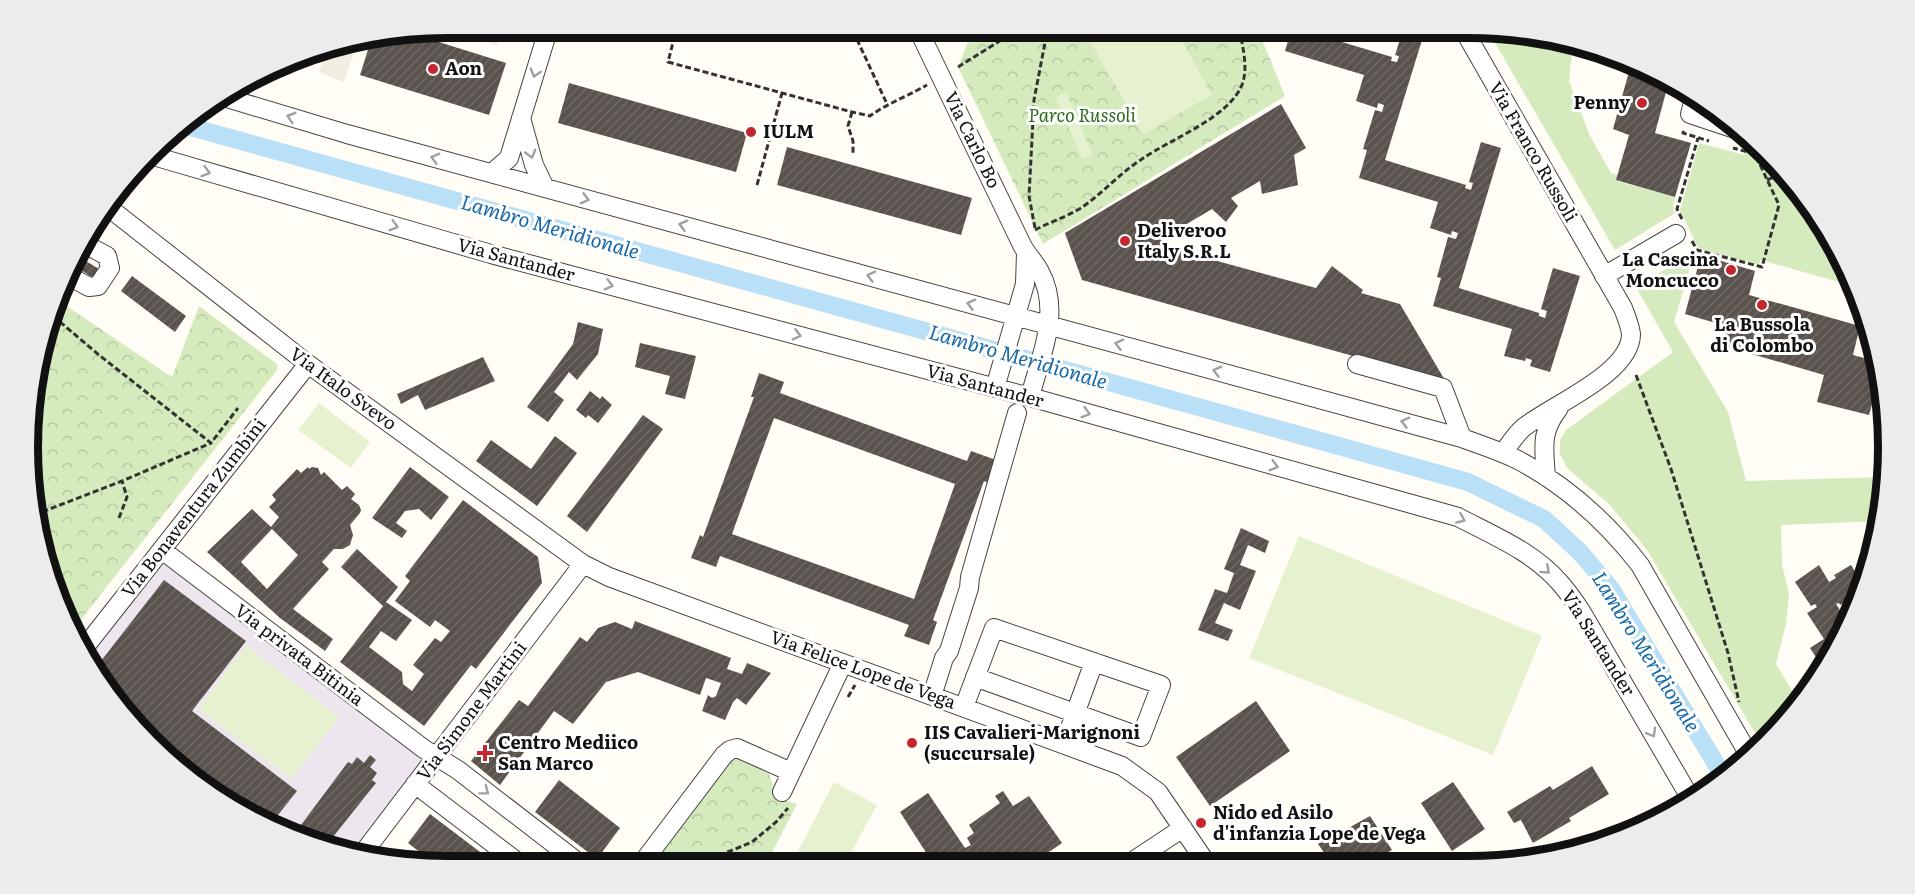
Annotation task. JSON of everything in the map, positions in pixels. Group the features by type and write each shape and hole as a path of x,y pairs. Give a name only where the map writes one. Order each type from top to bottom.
{"street":[{"path":"492,173 508,160 546,38"},
{"name":"Via Carlo Bo","path":"922,38 1026,254 1054,288 1050,301 1048,331 1031,392"},
{"name":"Via Franco Russoli","path":"1468,38 1623,308 1631,332 1625,355 1613,368 1560,406 1522,429 1503,453"},
{"path":"231,99 1013,322 1462,438 1503,453 1566,490 1621,540 1640,565 1745,748"},
{"path":"1692,105 1690,114 1719,124"},
{"path":"521,118 534,165 545,188"},
{"name":"Via Santander","path":"157,157 491,254 1031,392 1458,517 1529,555 1560,583 1581,610 1687,793"},
{"name":"Via Italo Svevo","path":"113,211 308,364 583,564"},
{"path":"1605,276 1683,231"},
{"path":"74,279 89,287 98,286 110,268 107,256 90,247"},
{"name":"Via Carlo Bo","path":"996,383 1025,284 1026,254"},
{"name":"Via Bonaventura Zumbini","path":"88,644 308,364"},
{"path":"1357,364 1443,388 1462,438"},
{"name":"Via Franco Russoli","path":"1546,477 1544,435 1560,406"},
{"path":"932,696 969,588 973,566 1017,413"},
{"name":"Via privata Bitinia","path":"162,550 388,723 458,770 570,856"},
{"name":"Via Felice Lope de Vega","path":"583,564 609,577 1122,766 1158,792 1202,856"},
{"name":"Via Simone Martini","path":"366,849 583,564"},
{"name":"Via Felice Lope de Vega","path":"964,707 994,628 1094,662"},
{"path":"975,677 1076,713 1141,737 1161,685 1094,662 1076,713 1065,744"},
{"path":"782,792 843,663"},
{"path":"648,856 730,750 737,748 791,772"},
{"path":"416,784 510,856"},
{"path":"1141,856 1183,828"}],"path":[{"path":"674,38 668,62 870,116 887,104 923,87"},
{"path":"856,38 887,104"},
{"path":"957,67 1004,38"},
{"path":"1036,235 1029,196 1034,100 1046,38"},
{"path":"1035,230 1079,209 1144,157 1211,118 1236,96 1243,81 1245,66 1241,38"},
{"path":"757,185 782,93"},
{"path":"852,112 848,126 853,141 853,155"},
{"path":"1690,114 1683,134 1709,141"},
{"path":"1698,138 1677,209 1683,231 1697,250 1762,267 1779,205 1755,155"},
{"path":"1732,147 1754,154"},
{"path":"1767,180 1776,176"},
{"path":"57,320 99,356 211,443"},
{"path":"1636,375 1671,470 1710,594 1728,653 1739,696 1739,705"},
{"path":"43,512 211,443 238,408"},
{"path":"220,431 227,435"},
{"path":"119,518 127,497 122,481"}],"shaded area":[{"path":"475,38 499,38 497,45"},
{"path":"355,48 344,82 319,72 325,56"},
{"path":"162,559 426,762 358,847 315,835 242,802 177,755 139,717 92,652"}],"green space":[{"name":"Parco Russoli","path":"977,38 1261,38 1285,96 1043,244 958,67 967,44"},
{"path":"1088,38 1180,38 1212,95 1143,134"},
{"path":"1492,38 1572,51 1569,81 1590,136 1611,173 1618,175 1617,181 1675,197 1673,206 1675,213 1615,250"},
{"path":"1066,93 1093,155 1082,159 1056,97"},
{"path":"1699,143 1744,155 1746,147 1793,198 1823,242 1843,283 1761,260 1759,265 1698,248 1680,210"},
{"path":"1695,251 1674,322 1728,412 1746,481 1877,477 1871,521 1781,525 1782,565 1789,593 1786,624 1776,664 1794,694 1758,737 1647,550 1609,504 1567,468 1560,454 1560,440 1566,430 1673,352 1636,287"},
{"path":"63,304 172,377 199,306 277,364 277,370 78,623 59,579 51,553 38,474 38,420 45,367"},
{"path":"319,403 370,442 351,468 298,430"},
{"path":"1299,536 1542,636 1493,755 1249,658"},
{"path":"246,646 339,717 292,779 198,709"},
{"path":"732,756 768,771 776,794 782,799 797,804 770,856 657,856"},
{"path":"834,782 877,805 849,856 796,856"}],"building":[{"name":"Aon","path":"420,38 506,63 489,115 360,75 370,45"},
{"path":"1289,38 1329,38 1392,57 1391,61 1397,62 1399,56 1395,55 1400,38 1423,38 1385,160 1466,185 1465,188 1471,190 1473,183 1469,182 1481,142 1501,148 1459,288 1539,313 1539,316 1545,318 1547,311 1541,309 1553,268 1580,276 1550,372 1530,366 1532,360 1526,358 1525,361 1504,356 1512,329 1433,306 1441,278 1437,277 1448,237 1456,239 1458,233 1452,231 1451,235 1430,228 1438,202 1359,178 1367,150 1363,149 1375,110 1382,112 1384,105 1378,103 1377,108 1356,101 1364,75 1285,51"},
{"path":"1629,71 1667,89 1655,133 1691,143 1675,197 1616,180 1629,135 1613,129"},
{"path":"569,83 747,133 736,172 558,123"},
{"path":"1281,104 1306,148 1294,155 1298,185 1262,194 1260,181 1231,198 1238,206 1226,222 1212,209 1165,237 1166,247 1316,288 1332,266 1363,290 1361,293 1400,304 1446,382 1082,280 1065,233"},
{"path":"787,147 972,198 961,235 777,185"},
{"path":"1701,255 1755,271 1749,295 1859,326 1853,355 1868,359 1874,396 1869,415 1817,402 1824,375 1721,345 1726,326 1685,314"},
{"path":"83,259 99,269 93,278 79,269"},
{"path":"132,276 186,316 175,332 121,291"},
{"path":"578,322 603,329 598,354 577,380 569,372 554,392 564,400 548,422 527,407 573,344"},
{"path":"640,343 696,356 685,399 665,394 670,376 635,367"},
{"path":"483,357 495,381 425,410 418,395 401,404 397,394"},
{"path":"759,373 784,382 780,393 967,461 971,451 996,460 988,483 984,481 933,620 937,622 929,645 904,636 909,625 720,556 716,567 691,558 700,535 703,537 754,397 751,397","holes":["774,418 955,484 914,599 732,534"]},
{"path":"590,391 600,399 602,396 612,405 598,423 588,415 586,418 576,410"},
{"path":"643,415 663,429 587,532 567,516"},
{"path":"555,436 577,453 537,506 476,461 491,440 531,469"},
{"path":"308,467 309,469 318,468 321,475 324,472 342,490 347,486 355,494 351,499 359,505 361,510 350,525 353,535 350,545 343,549 334,549 322,562 329,569 293,609 333,639 325,651 280,618 207,552 252,509 271,527 279,517 269,507 276,500 272,495 297,469 301,473","holes":["272,529 298,555 267,589 241,562"]},
{"path":"410,467 449,497 431,520 419,509 405,511 396,523 407,531 402,538 372,518"},
{"path":"463,500 538,557 542,583 476,669 471,665 424,726 340,662 383,606 341,567 357,549 398,587 386,602 412,620 396,641 381,631 369,647 402,672 403,684 412,691 424,674 413,665 435,638 441,642 450,631 435,620 430,627 395,601 410,581 405,576"},
{"path":"1241,528 1269,541 1265,553 1248,545 1240,565 1256,571 1240,610 1224,603 1215,623 1233,630 1228,641 1198,630 1215,589 1227,593 1234,573 1224,569"},
{"path":"1819,565 1829,582 1836,578 1834,575 1851,565 1857,575 1847,600 1840,605 1836,604 1842,613 1818,660 1810,648 1824,639 1807,613 1817,607 1815,604 1811,606 1795,582"},
{"path":"164,580 246,641 192,711 297,791 275,818 242,802 198,772 157,737 122,696 99,663"},
{"path":"635,621 731,658 727,669 742,674 747,663 771,673 746,705 737,698 733,702 725,720 702,711 708,695 712,698 716,696 721,683 706,678 700,695 638,672 606,682 573,724 554,711 500,785 471,761 519,700 528,706 580,637 587,642 598,628 615,622 632,629"},
{"path":"1256,701 1290,751 1210,806 1176,757"},
{"path":"370,755 376,760 370,767 377,773 372,780 376,783 331,840 298,828 348,762 352,764 357,757 364,763"},
{"path":"1592,766 1609,794 1569,818 1571,821 1533,843 1521,820 1514,823 1507,812 1550,786 1553,790"},
{"path":"559,780 620,828 599,856 593,856 535,812"},
{"path":"1453,782 1485,829 1452,851 1421,803"},
{"path":"1003,791 1013,806 1029,796 1062,843 1046,854 1047,856 928,856 900,812 928,793 965,848 971,845 967,838 974,833 969,825 1000,803 995,796"},
{"path":"430,814 485,856 425,856 408,843"},
{"path":"1370,816 1392,850 1383,856 1326,856 1318,844 1336,832 1343,843 1350,839 1345,830"}],"waterway":[{"name":"Lambro Meridionale","path":"192,127 1468,482 1544,519 1580,552 1611,589 1720,770"}],"place":[{"name":"Aon","path":"433,69"},
{"name":"Penny","path":"1642,103"},
{"name":"IULM","path":"751,132"},
{"name":"Deliveroo Italy S.R.L","path":"1125,241"},
{"name":"La Cascina Moncucco","path":"1731,270"},
{"name":"La Bussola di Colombo","path":"1762,305"},
{"name":"IIS Cavalieri-Marignoni (succursale)","path":"912,743"},
{"name":"Centro Mediico San Marco","path":"485,753"},
{"name":"Nido ed Asilo d'infanzia Lope de Vega","path":"1201,823"}]}
